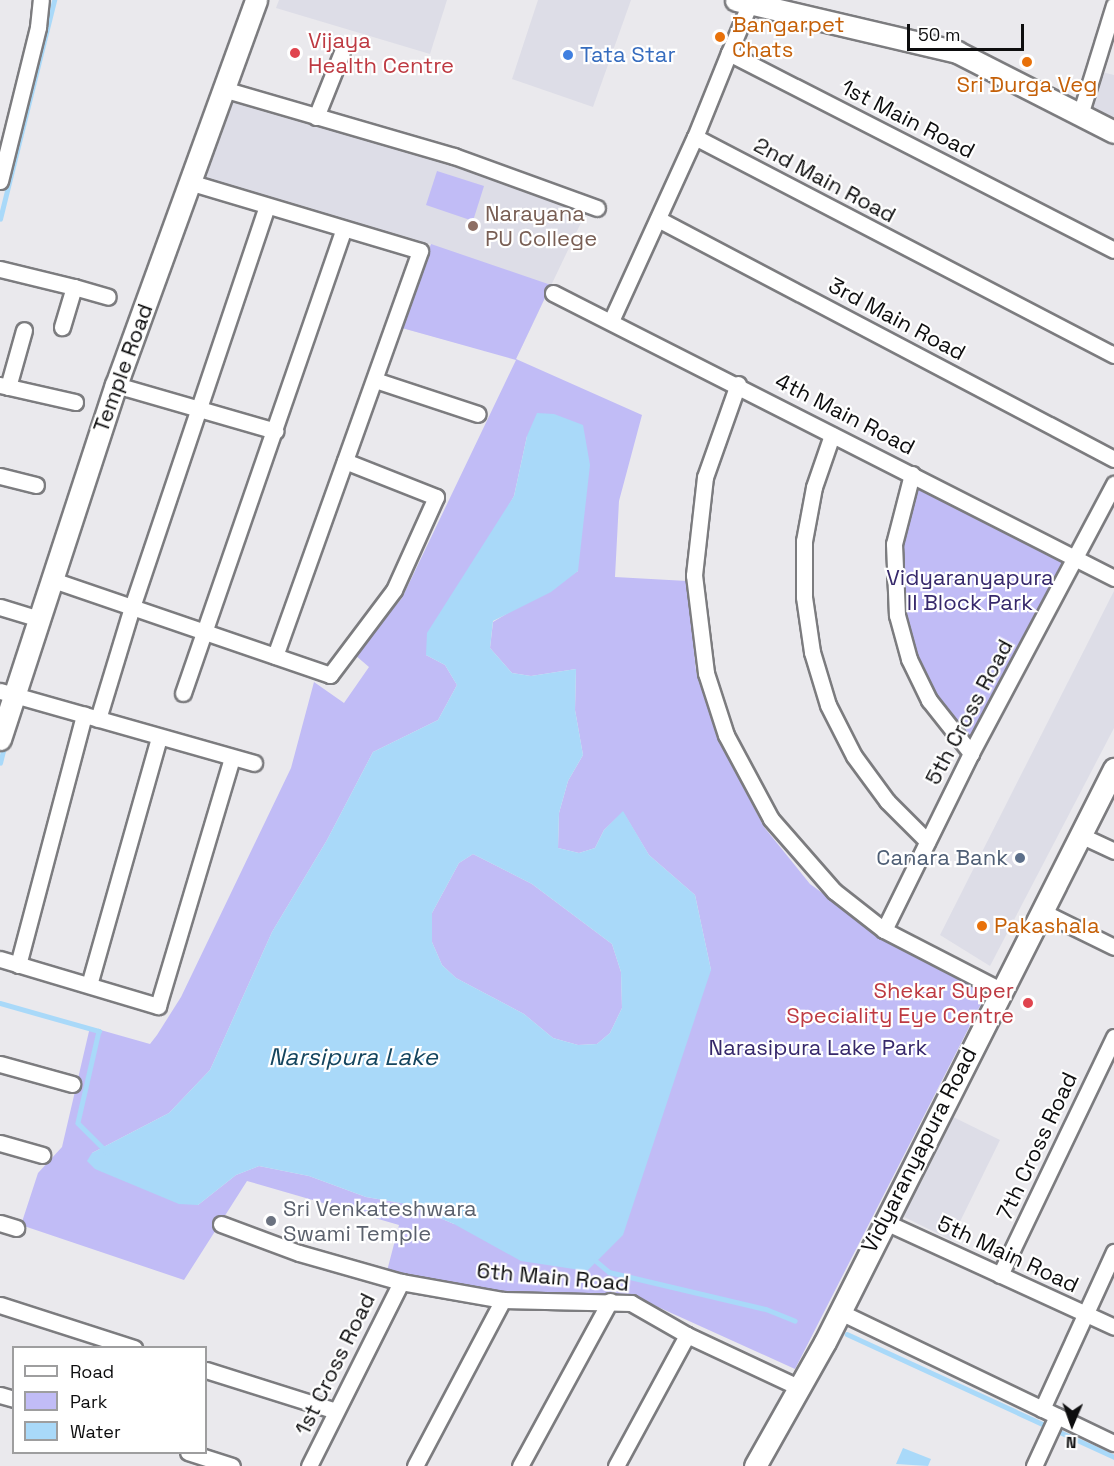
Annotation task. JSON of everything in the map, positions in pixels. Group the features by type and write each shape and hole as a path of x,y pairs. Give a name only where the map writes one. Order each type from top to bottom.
{"main road":[{"name":"Temple Road","path":"6,710 116,385 256,0"},
{"path":"753,2 957,52 1114,132"},
{"name":"Vidyaranyapura Road","path":"755,1466 825,1342 837,1311 1114,769"}],"street":[{"path":"0,181 38,27 41,0"},
{"path":"611,321 695,137 729,53 753,2"},
{"path":"1080,114 1114,5"},
{"path":"316,117 342,52"},
{"name":"1st Main Road","path":"729,53 1114,250"},
{"path":"223,89 454,156 597,208"},
{"name":"2nd Main Road","path":"695,137 1114,356"},
{"path":"189,182 343,230 420,251 275,656"},
{"path":"18,965 91,717 201,410 267,206"},
{"name":"3rd Main Road","path":"658,219 1114,459"},
{"path":"183,693 206,633 343,230"},
{"path":"0,269 108,297"},
{"path":"62,327 74,287"},
{"name":"4th Main Road","path":"553,293 738,384 832,435 1114,578"},
{"path":"24,330 4,386 75,402"},
{"path":"375,380 478,414"},
{"path":"738,384 711,456 696,531 695,608 706,673 726,735 771,819 834,891 884,930 1000,990"},
{"path":"116,385 275,431"},
{"path":"832,435 814,487 804,542 804,597 812,652 828,705 854,756 887,801 927,841"},
{"path":"50,579 330,675 394,590 436,497 345,461"},
{"path":"912,474 894,544 897,615 918,680 941,719 971,753"},
{"path":"0,476 36,485"},
{"name":"5th Cross Road","path":"884,930 971,753 1077,558 1114,484"},
{"path":"0,607 37,618"},
{"path":"6,710 91,717 254,763"},
{"path":"88,985 159,737"},
{"path":"0,959 159,1006 232,758"},
{"path":"1080,835 1114,851"},
{"path":"1042,912 1114,947"},
{"name":"7th Cross Road","path":"1000,1275 1114,1037"},
{"path":"0,1064 72,1084"},
{"path":"0,1143 42,1155"},
{"name":"5th Main Road","path":"883,1221 1114,1327"},
{"path":"0,1223 16,1228"},
{"name":"6th Main Road","path":"221,1224 299,1253 401,1282 504,1300 632,1303 687,1335 800,1388"},
{"path":"1042,1408 1114,1252"},
{"name":"1st Cross Road","path":"309,1466 401,1282"},
{"path":"415,1466 504,1300"},
{"path":"520,1466 610,1301"},
{"path":"0,1305 131,1346"},
{"path":"837,1311 1042,1408 1051,1430 1034,1466"},
{"path":"616,1466 687,1335"},
{"path":"207,1370 336,1411"},
{"path":"1051,1430 1114,1443"},
{"path":"194,1454 232,1466"}],"shaded area":[{"path":"279,0 447,0 430,54 276,8"},
{"path":"538,0 631,0 593,107 512,79"},
{"path":"1102,72 1114,75 1114,121 1092,110"},
{"name":"Narayana PU College","path":"229,94 588,208 516,359 402,328 431,244 196,178"},
{"path":"1114,591 1114,728 990,966 940,935"},
{"path":"941,1111 1000,1140 951,1240 892,1211"}],"green space":[{"path":"437,171 484,186 473,221 426,205"},
{"name":"Narasipura Lake Park","path":"431,244 551,285 516,359 642,415 619,501 615,577 687,581 696,671 717,737 764,827 810,884 881,936 987,992 795,1369 636,1297 506,1292 387,1271 399,1225 247,1181 184,1280 21,1225 38,1173 62,1147 90,1027 150,1044 157,1035 181,997 291,768 314,682 344,703 369,667 355,655 402,598 516,360 402,328","holes":["527,436 578,542 578,571 493,622 490,648 512,673 531,676 576,669 575,710 583,755 568,781 559,813 558,848 579,853 595,848 604,830 623,812 649,855 695,895 711,970 454,1224 407,1204 366,1197 309,1176 259,1166 236,1175 198,1205 92,1153 169,1113 210,1070 272,932 327,840 373,752 438,720 457,685 445,665 426,655 514,496"]},
{"name":"Vidyaranyapura II Block Park","path":"916,483 1065,558 971,742 922,677 902,619 899,550"},
{"path":"473,854 532,884 612,944 621,972 622,1008 610,1033 597,1044 578,1045 553,1038 524,1014 456,978 442,965 432,942 432,913 459,863"}],"water":[{"name":"Narsipura Lake","path":"537,413 554,414 583,425 590,465 578,571 551,592 493,621 490,648 512,673 531,676 576,669 575,710 583,755 568,781 559,813 558,848 579,853 595,848 604,830 623,811 649,855 695,895 711,970 623,1235 587,1271 521,1261 454,1224 407,1204 366,1197 309,1176 259,1166 236,1175 198,1205 179,1204 95,1169 87,1161 92,1153 169,1113 210,1070 272,932 327,840 373,752 438,720 457,685 445,665 426,655 427,633 514,496 527,436","holes":["473,854 532,884 612,944 621,972 622,1008 610,1033 597,1044 578,1045 553,1038 524,1014 456,978 442,965 432,942 432,913 459,863"]},
{"path":"903,1448 931,1459 928,1466 896,1464"}],"waterway":[{"path":"0,219 54,0"},
{"path":"0,763 5,743"},
{"path":"0,1003 99,1031 78,1123 107,1152"},
{"path":"596,1261 609,1272 766,1309 795,1321"},
{"path":"847,1334 1114,1457"}],"place":[{"name":"Bangarpet Chats","path":"720,37"},
{"name":"Vijaya Health Centre","path":"295,53"},
{"name":"Tata Star","path":"568,55"},
{"name":"Sri Durga Veg","path":"1027,62"},
{"name":"Narayana PU College","path":"473,226"},
{"name":"Canara Bank","path":"1020,858"},
{"name":"Pakashala","path":"982,926"},
{"name":"Shekar Super Speciality Eye Centre","path":"1028,1003"},
{"name":"Sri Venkateshwara Swami Temple","path":"271,1221"}]}
